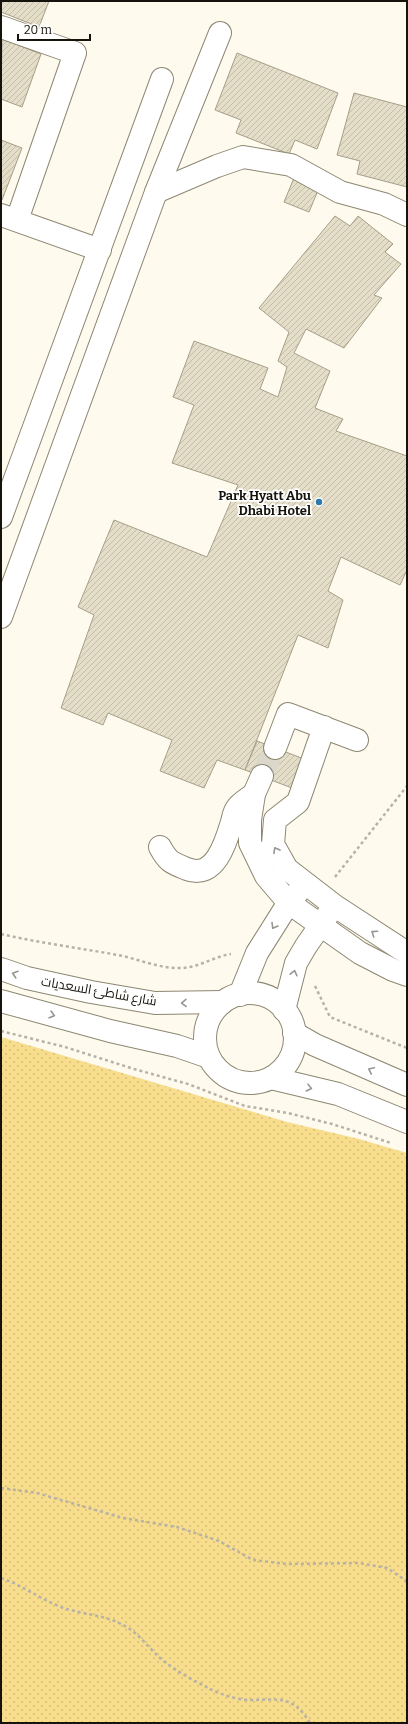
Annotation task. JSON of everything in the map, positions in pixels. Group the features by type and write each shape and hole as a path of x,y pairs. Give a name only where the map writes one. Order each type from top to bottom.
{"street":[{"path":"1,27 75,54 9,218 100,250"},
{"path":"1,617 156,192 220,33"},
{"path":"1,517 162,80"},
{"path":"156,192 217,166 243,157 291,165 340,192 384,204 407,215"},
{"path":"275,748 288,714 357,740"},
{"path":"324,727 298,802 276,820 273,844 287,869 320,895 407,953"},
{"path":"160,847 166,858 176,864 192,871 206,869 216,862 227,839 236,808 258,785 250,820 250,843 266,876 289,903 360,953 392,970 407,975"},
{"path":"231,998 252,993 265,996 276,1002 284,1010 291,1021 294,1033 294,1046 289,1059 282,1070 271,1078 257,1083 243,1083 229,1078 217,1069 209,1057 205,1042 206,1027 212,1014 231,998 257,953 289,903 320,895"},
{"path":"284,1010 296,963 321,925 320,895"},
{"name":"شارع شاطئ السعديات","path":"1,969 41,981 154,1003 231,998"},
{"path":"1,1001 110,1032 177,1046 209,1057"},
{"path":"294,1033 315,1045 407,1085"},
{"path":"271,1078 338,1094 407,1122"}],"path":[{"path":"320,895 407,786"},
{"path":"1,934 56,946 118,955 163,967 195,967 217,957 230,954 257,953"},
{"path":"296,963 306,972 316,986 330,1017 407,1048"},
{"path":"1,1032 65,1048 134,1070 188,1084 245,1106 288,1113 332,1124 392,1143"},
{"path":"1,1488 37,1493 123,1518 176,1527 219,1541 253,1560 287,1564 359,1564 387,1568 405,1580 407,1584"},
{"path":"1,1578 13,1582 63,1608 106,1617 126,1626 161,1659 182,1673 213,1690 233,1697 249,1700 277,1699 294,1704 310,1723"}],"shaded area":[{"path":"1,1037 287,1122 359,1139 407,1153 407,1723 1,1723"}],"building":[{"path":"1,1 49,1 39,27 1,12"},
{"path":"2,39 41,54 22,107 1,99"},
{"path":"237,53 338,93 317,149 295,140 289,154 236,133 241,120 215,110"},
{"path":"354,93 407,107 407,187 357,174 360,161 337,155"},
{"path":"1,140 22,148 2,200 1,200"},
{"path":"294,178 319,188 309,212 284,202"},
{"name":"Park Hyatt Abu Dhabi Hotel","path":"335,216 350,226 358,216 393,244 385,252 401,264 374,295 382,298 344,348 306,329 294,353 330,371 315,408 343,419 336,431 407,456 407,570 400,585 341,557 328,591 343,600 328,648 298,635 245,770 217,760 204,788 160,771 172,740 108,713 103,725 61,708 94,615 78,607 114,520 207,557 238,485 172,463 194,405 173,397 194,341 268,368 260,389 278,397 287,367 278,361 289,332 259,308"},
{"path":"257,741 304,759 292,788 245,770"}],"tunnel":[{"path":"262,776 275,748"}],"place":[{"name":"Park Hyatt Abu Dhabi Hotel","path":"319,502"}]}
